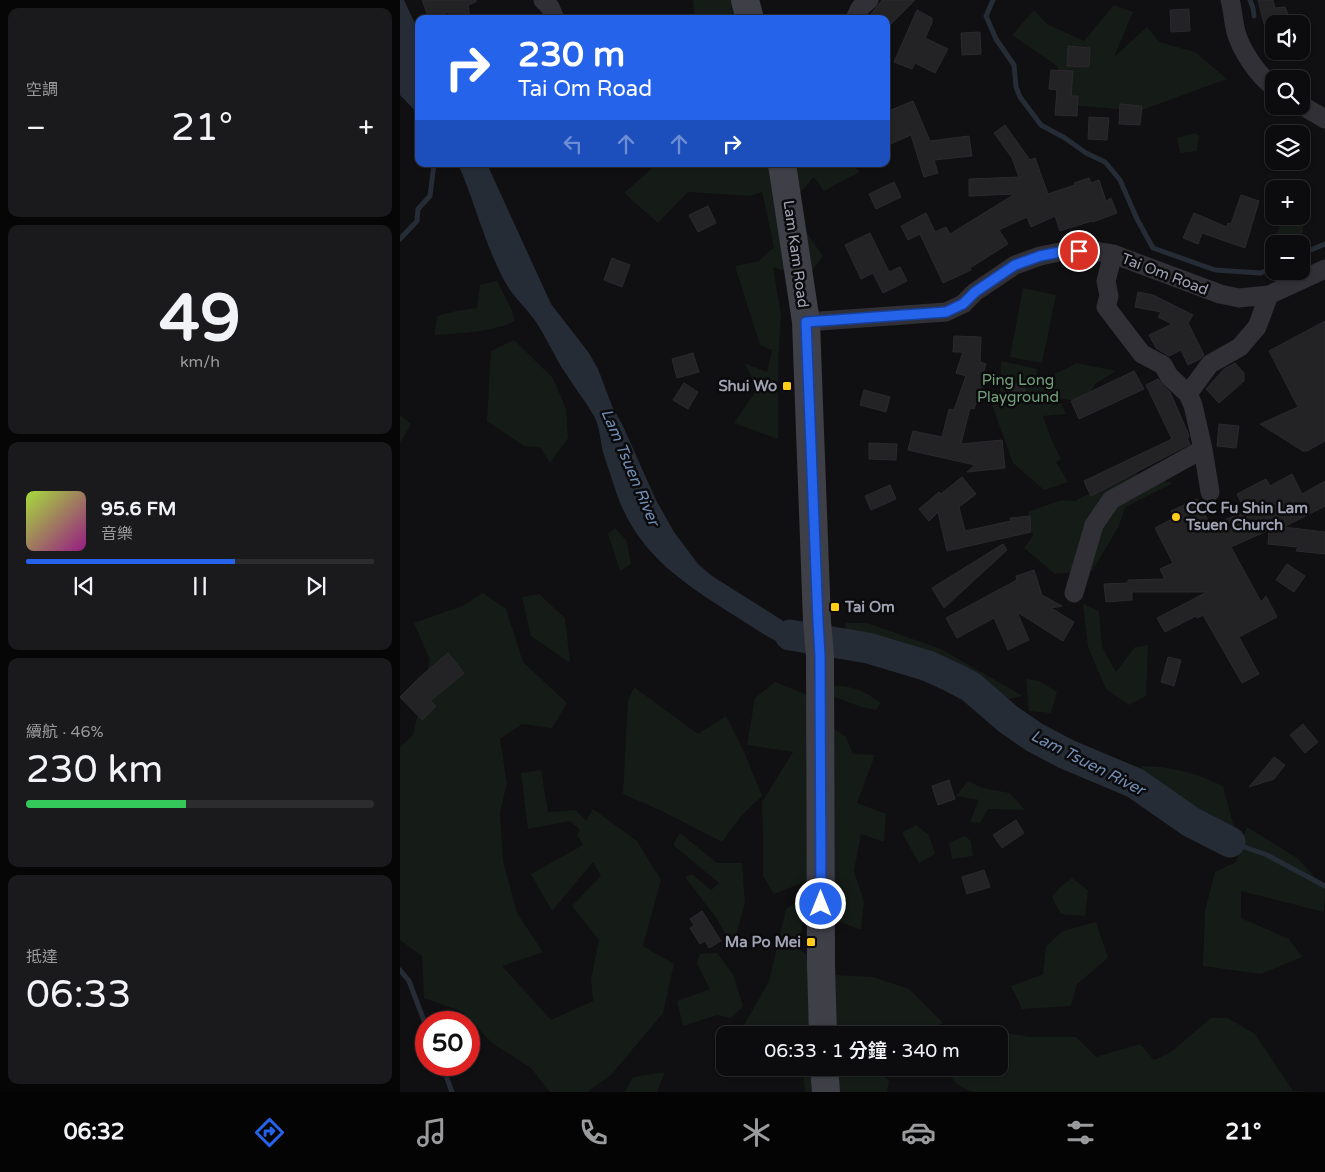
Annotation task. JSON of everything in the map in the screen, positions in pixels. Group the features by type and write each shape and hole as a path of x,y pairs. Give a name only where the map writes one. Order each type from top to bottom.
{"main road":[{"path":"745,0 749,15"},
{"name":"Lam Kam Road","path":"782,167 806,322 820,656 823,1026"},
{"path":"825,1076 826,1092"}],"street":[{"path":"543,0 550,7 553,15"},
{"path":"857,15 860,8 869,0"},
{"path":"1230,0 1236,32 1245,53 1265,77"},
{"path":"1310,111 1325,119"},
{"name":"Tai Om Road","path":"806,322 946,312 963,304 975,292 1015,265 1040,256 1065,251 1113,254 1220,294 1239,298 1269,295 1324,273"},
{"path":"1113,254 1106,281 1109,296 1106,307 1142,354 1163,366 1169,376 1188,394 1193,405 1203,449 1210,492"},
{"path":"1188,394 1210,364 1240,347 1257,326 1269,295"},
{"path":"1074,593 1094,525 1111,500 1203,449"}],"green space":[{"path":"693,0 753,0 755,15 695,15"},
{"path":"1114,5 1133,12 1114,57 1147,27 1159,42 1195,52 1227,79 1139,111 1071,105 1057,66 1012,35 1034,10 1047,24 1084,41"},
{"path":"1194,133 1199,135 1197,151 1180,153 1177,138"},
{"path":"654,167 855,167 860,172 824,191 814,177 798,195 798,220 823,256 810,274 793,274 773,267 781,315 778,363 778,439 734,423 758,388 744,363 767,372 772,350 760,345 735,266 759,261 774,247 762,192 749,196 688,192 658,223 624,193"},
{"path":"1281,225 1304,225 1302,235 1275,235"},
{"path":"497,281 515,321 486,330 434,335 437,316 477,308 480,285"},
{"path":"1023,288 1056,295 1042,363 1010,357"},
{"path":"514,340 553,378 566,409 568,438 550,463 540,447 524,446 487,421 491,351"},
{"name":"Ping Long Playground","path":"1001,361 1037,369 1036,383 1077,363 1116,371 1095,384 1084,402 1058,398 1066,414 1043,416 1061,459 1056,462 1068,482 1044,490 1013,463 992,405 1002,400 1000,391"},
{"path":"400,415 411,424 400,443"},
{"path":"1131,472 1173,483 1125,507 1119,526 1092,571 1055,574 1024,548 1033,536 1028,512 1061,500 1075,501"},
{"path":"615,528 627,541 631,564 620,571 608,534"},
{"path":"483,593 506,609 523,662 567,703 552,728 522,724 500,739 507,783 500,813 503,861 517,913 543,952 502,966 551,1020 593,1001 591,979 599,940 572,906 601,876 593,862 552,911 531,874 583,845 577,835 580,830 570,821 528,829 521,773 541,770 548,812 576,810 586,821 593,809 637,841 661,880 643,946 674,964 663,1013 611,1075 587,1092 550,1092 531,1068 492,1043 480,1030 480,1011 460,1011 424,998 422,956 400,940 400,747 413,735 430,660 414,623 462,606"},
{"path":"539,594 565,618 570,663 531,636 522,597"},
{"path":"1083,604 1099,611 1102,647 1116,672 1135,647 1148,645 1146,696 1129,705 1106,689 1088,647"},
{"path":"846,623 867,623 941,649 1023,696 1005,700 977,677 963,674 844,633"},
{"path":"1026,679 1039,681 1057,692 1051,713 1029,711"},
{"path":"775,682 815,698 830,726 846,737 853,754 875,755 857,803 886,814 884,842 861,834 854,871 864,902 861,930 835,920 830,886 805,882 774,894 763,876 762,802 793,752 747,745 755,698"},
{"path":"827,686 856,689 881,703 876,710 861,707 827,694"},
{"path":"634,687 698,734 726,716 745,754 762,796 741,816 722,842 662,811 623,794 628,700"},
{"path":"1142,766 1183,771 1223,786 1235,831 1206,815 1164,797 1138,777"},
{"path":"968,781 982,788 1010,793 1025,810 988,809 980,823 970,822 979,800 956,796"},
{"path":"916,825 929,835 935,854 919,863 902,833"},
{"path":"1247,827 1297,858 1325,888 1324,912 1241,891 1241,918 1289,939 1302,957 1261,974 1203,966 1205,911 1215,872 1236,862"},
{"path":"680,833 717,863 742,863 745,903 733,947 717,919 685,877 692,874 711,890 719,883 673,845"},
{"path":"965,836 971,841 973,856 952,859 949,843"},
{"path":"1072,878 1088,890 1085,916 1061,914 1052,897 1060,887"},
{"path":"804,897 800,950 835,975 873,977 909,989 943,1023 938,1026 743,1026 769,982 786,909"},
{"path":"1096,922 1108,958 1077,984 1071,1006 1022,1009 1011,986 1043,974 1046,946 1063,931"},
{"path":"717,953 733,974 743,1006 731,1018 717,1015 683,1026 677,1001 710,989 697,963 700,954"},
{"path":"1211,1018 1228,1018 1255,1034 1293,1091 1316,1092 973,1092 964,1089 951,1076 1008,1076 1008,1033 1030,1037 1076,1037 1096,1057 1140,1044 1154,1060 1171,1052"},
{"path":"665,1072 657,1092 625,1092 633,1077"},
{"path":"804,1076 884,1076 889,1081 887,1092 805,1092"}],"water":[{"path":"400,0 404,0 415,23 415,111 400,95"},
{"path":"459,167 488,167 551,304 589,353 598,369 612,406 656,500 674,532 698,564 712,576 796,629 805,637 801,646 786,644 769,637 701,594 666,567 637,534 625,514 616,492 603,452 596,420 562,368 536,322 504,280 491,252"}],"building":[{"path":"422,0 476,0 476,2 468,5 469,15 450,15 449,12 440,15 428,15"},
{"path":"882,0 915,0 890,25 890,15 870,15"},
{"path":"1258,0 1273,0 1275,8 1285,7 1288,15 1265,15 1264,24"},
{"path":"1189,9 1190,31 1171,32 1170,10"},
{"path":"917,10 932,18 932,23 925,38 948,49 935,73 915,63 912,69 894,62"},
{"path":"980,32 981,54 962,55 961,33"},
{"path":"1068,46 1090,48 1089,67 1067,66"},
{"path":"1051,70 1073,71 1071,96 1078,96 1077,116 1055,115 1057,90 1049,89"},
{"path":"913,101 930,141 969,136 972,156 934,160 938,173 924,177 911,135 890,144 890,110"},
{"path":"1120,104 1142,106 1140,125 1119,124"},
{"path":"1089,117 1109,118 1107,140 1088,139"},
{"path":"1005,125 1030,160 1035,158 1048,194 1089,178 1091,183 1099,180 1106,201 1111,198 1117,213 1060,231 1055,216 1031,227 1027,217 999,230 1008,244 970,268 971,270 943,283 920,234 908,240 901,226 926,213 935,232 946,227 950,234 1015,194 969,196 969,179 1019,177 1012,158 994,133"},
{"path":"894,182 901,197 876,209 869,194"},
{"path":"1241,195 1259,201 1245,248 1202,233 1198,244 1183,238 1194,213 1227,227 1228,223 1231,224"},
{"path":"708,206 716,223 698,232 689,215"},
{"path":"870,233 889,272 900,267 907,281 883,293 873,273 861,279 845,245"},
{"path":"612,258 630,265 622,287 604,280"},
{"path":"1138,292 1153,295 1193,315 1188,323 1204,355 1200,359 1188,365 1181,350 1169,356 1156,348 1149,335 1172,324 1158,317 1161,312 1135,307"},
{"path":"1325,321 1325,441 1307,451 1303,451 1260,424 1298,407 1269,351"},
{"path":"954,336 981,337 980,362 986,364 980,384 983,385 974,409 970,408 961,444 1002,440 1005,468 967,472 975,465 908,450 913,431 942,437 949,409 954,410 966,376 956,373 963,352 953,352"},
{"path":"693,353 699,372 677,378 672,359"},
{"path":"1235,363 1244,373 1244,381 1219,403 1206,389 1224,369"},
{"path":"1134,371 1144,389 1079,419 1071,401"},
{"path":"1158,379 1170,392 1188,433 1189,437 1187,438 1190,444 1091,496 1084,481 1172,439 1146,385"},
{"path":"684,383 698,392 688,409 673,400"},
{"path":"1019,383 1025,387 1024,402 1011,394 1012,386"},
{"path":"864,390 890,397 886,412 860,405"},
{"path":"1219,424 1239,426 1236,448 1217,446"},
{"path":"869,443 897,444 896,460 869,459"},
{"path":"1292,474 1302,494 1325,481 1325,506 1284,527 1325,532 1325,554 1296,551 1298,547 1268,544 1269,530 1231,547 1261,602 1266,596 1277,617 1239,637 1259,674 1242,683 1203,615 1197,618 1196,616 1165,632 1157,618 1207,592 1132,592 1132,600 1106,602 1104,584 1128,583 1128,580 1165,579 1160,569 1173,563 1155,528 1174,518 1171,511 1197,499 1211,526 1245,511 1237,494 1266,479 1270,486"},
{"path":"962,477 976,494 959,507 965,531 1011,521 1010,518 1030,516 1031,532 947,551 938,512 929,521 919,509 939,492 941,494"},
{"path":"890,485 896,499 871,510 865,496"},
{"path":"1003,544 1007,550 944,608 932,588"},
{"path":"1287,564 1305,576 1294,592 1276,580"},
{"path":"1034,570 1042,595 1062,606 1051,608 1074,622 1063,641 1017,612 1029,640 1008,650 994,618 957,638 946,618 1017,580 1016,576"},
{"path":"448,653 464,673 430,701 436,706 422,720 400,697"},
{"path":"1168,657 1181,660 1174,686 1161,682"},
{"path":"1303,724 1318,742 1305,753 1290,735"},
{"path":"1274,757 1285,765 1274,779 1249,787"},
{"path":"949,780 955,799 938,805 932,786"},
{"path":"1016,820 1024,833 1002,848 993,835"},
{"path":"984,870 990,887 967,894 962,877"},
{"path":"702,911 721,941 709,948 705,941 700,944 690,928 694,925 690,919"}],"waterway":[{"path":"993,0 986,16 996,39 1014,65 1016,87 1020,97 1041,125 1065,138 1086,153 1105,162 1120,180 1137,219 1153,248 1215,270 1261,273 1265,271"},
{"path":"1250,0 1254,16"},
{"path":"400,239 417,221 418,209 430,196 434,167"},
{"path":"1310,250 1325,244"},
{"name":"Lam Tsuen River","path":"790,635 868,648 928,666 954,678 971,687 1008,719 1034,737 1066,754 1135,783 1191,822 1230,842"},
{"path":"1230,842 1267,855 1325,886"},
{"path":"400,970 409,981 420,1011"},
{"path":"446,1076 452,1092"}],"place":[{"name":"Shui Wo","path":"787,386"},
{"name":"CCC Fu Shin Lam Tsuen Church","path":"1176,517"},
{"name":"Tai Om","path":"835,607"},
{"name":"Ma Po Mei","path":"811,942"}],"route":[{"path":"821,904 820,656 806,322 946,312 963,304 975,292 1015,265 1040,256 1065,251 1079,251"}]}
